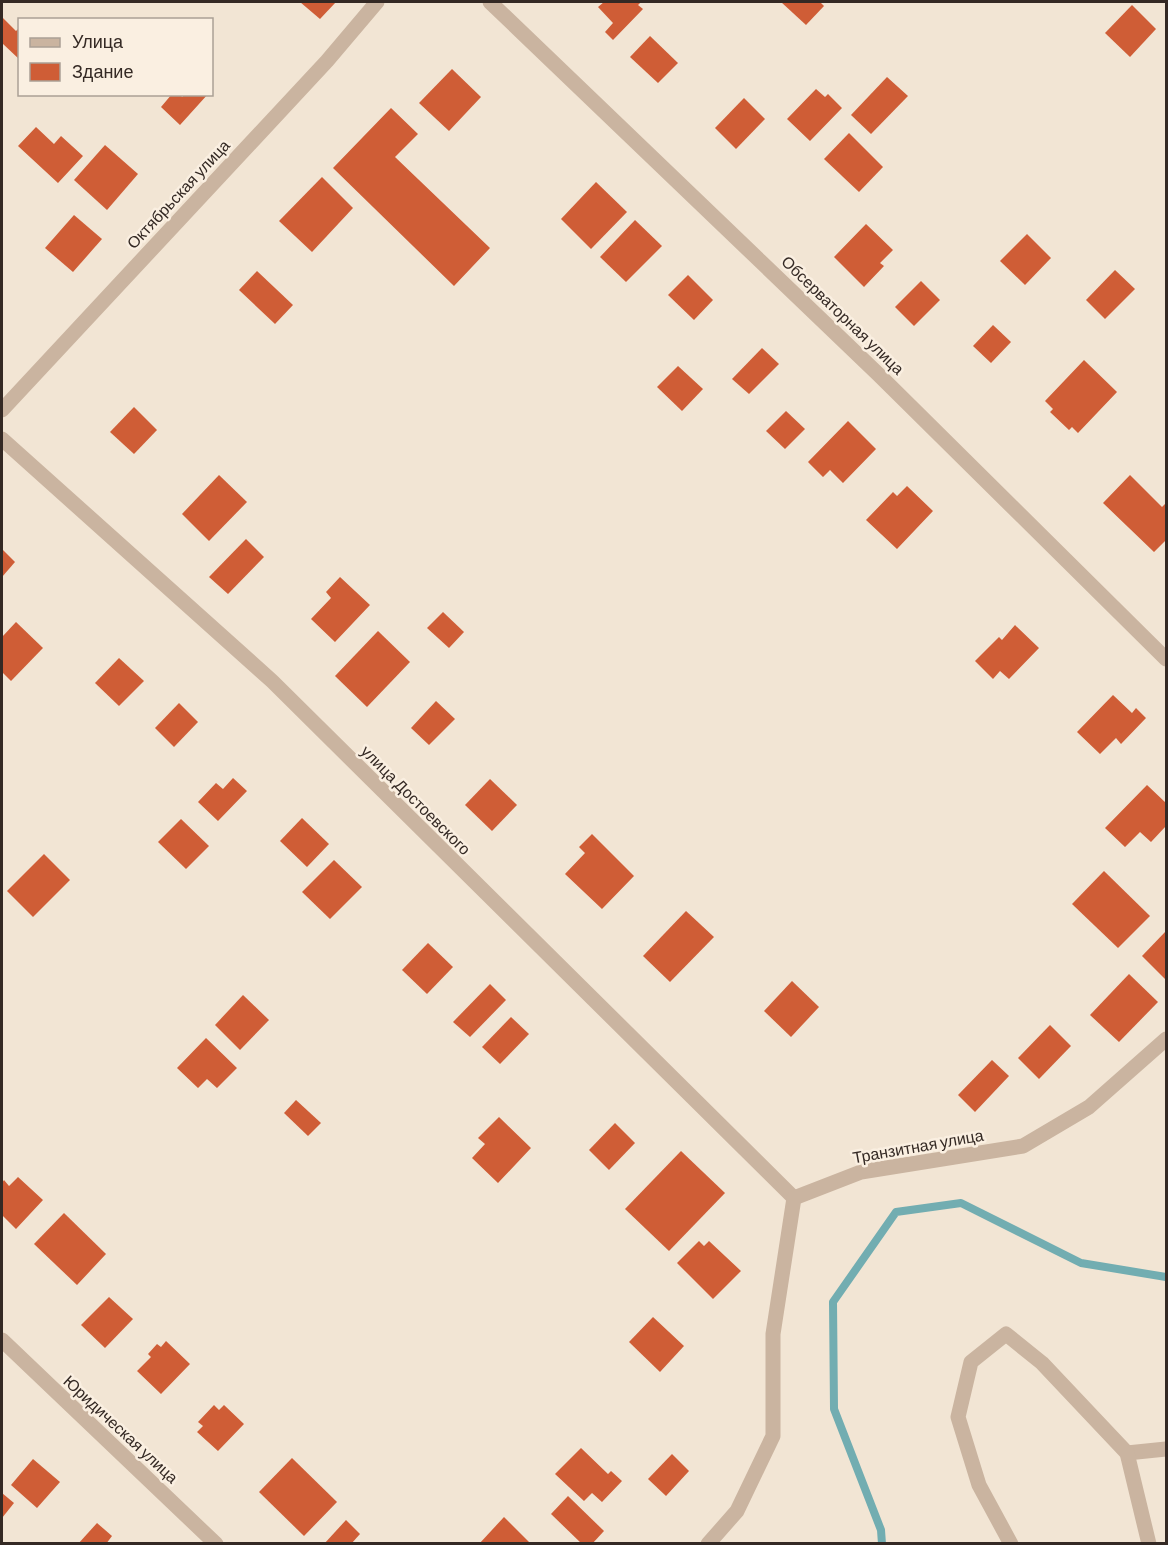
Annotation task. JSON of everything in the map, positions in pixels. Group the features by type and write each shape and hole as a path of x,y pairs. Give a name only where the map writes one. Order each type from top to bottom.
{"street":[{"name":"Октябрьская улица","path":"2,410 327,61 377,2"},
{"name":"Обсерваторная улица","path":"490,2 861,357 1167,659"},
{"name":"улица Достоевского","path":"2,440 272,681 794,1198"},
{"name":"Транзитная улица","path":"794,1198 861,1172 1023,1146 1089,1107 1167,1039"},
{"path":"708,1544 738,1511 773,1436 772,1334 794,1198"},
{"path":"1011,1544 980,1485 958,1417 971,1362 1006,1334 1042,1363 1127,1453 1149,1544"},
{"name":"Юридическая улица","path":"2,1340 216,1544"},
{"path":"1127,1453 1167,1449"}],"building":[{"path":"300,2 336,2 320,19"},
{"path":"604,2 641,2 638,5 643,9 613,40 605,32 613,23 598,7"},
{"path":"781,2 820,2 824,6 806,25"},
{"path":"1132,5 1156,29 1130,57 1105,33"},
{"path":"2,17 16,31 18,29 18,58 2,43"},
{"path":"650,36 678,63 658,83 630,57"},
{"path":"452,69 481,97 449,131 419,103"},
{"path":"887,77 908,96 871,134 851,115"},
{"path":"816,89 825,97 828,94 842,108 810,141 787,119"},
{"path":"170,96 206,96 180,125 161,107"},
{"path":"744,98 765,119 736,149 715,128"},
{"path":"391,108 418,134 395,157 490,248 454,286 333,168"},
{"path":"36,127 54,144 61,136 83,156 58,183 18,146"},
{"path":"849,133 883,167 859,192 824,159"},
{"path":"105,145 138,174 107,210 74,180"},
{"path":"322,177 353,208 312,252 279,221"},
{"path":"596,182 627,212 591,249 561,219"},
{"path":"74,215 102,239 73,272 45,248"},
{"path":"635,220 662,246 626,282 600,257"},
{"path":"866,224 893,250 880,263 884,266 864,287 834,257"},
{"path":"1027,234 1051,258 1025,285 1000,261"},
{"path":"1115,270 1135,289 1105,319 1086,300"},
{"path":"257,271 293,305 275,324 239,290"},
{"path":"688,275 713,300 694,320 668,295"},
{"path":"921,281 940,300 914,326 895,307"},
{"path":"993,325 1011,342 991,363 973,346"},
{"path":"762,348 779,364 749,394 732,379"},
{"path":"1084,360 1117,392 1078,433 1072,427 1069,430 1050,412 1053,409 1045,401"},
{"path":"678,366 703,389 682,411 657,387"},
{"path":"134,407 157,430 134,454 110,432"},
{"path":"786,411 805,429 785,449 766,431"},
{"path":"848,421 876,449 843,483 830,470 823,477 808,462"},
{"path":"219,475 247,502 209,541 182,514"},
{"path":"1130,475 1162,507 1166,503 1166,540 1154,552 1103,503"},
{"path":"907,486 933,511 897,549 866,520 893,492 897,496"},
{"path":"246,539 264,557 228,594 209,577"},
{"path":"2,549 15,562 2,577"},
{"path":"340,577 370,605 335,642 311,619 331,598 326,592"},
{"path":"443,612 464,632 449,648 427,628"},
{"path":"16,622 43,648 11,681 2,672 2,637"},
{"path":"1015,625 1039,648 1009,679 1000,671 993,679 975,661 999,637 1002,640"},
{"path":"378,631 410,662 367,707 335,676"},
{"path":"119,658 144,681 119,706 95,683"},
{"path":"1113,695 1132,713 1136,708 1146,718 1121,744 1116,738 1100,754 1077,732"},
{"path":"436,701 455,719 429,745 411,728"},
{"path":"179,703 198,722 174,747 155,728"},
{"path":"233,778 247,791 218,821 198,802 216,783 223,789"},
{"path":"490,779 517,805 492,831 465,805"},
{"path":"1147,785 1166,803 1166,826 1151,842 1140,832 1125,847 1105,828"},
{"path":"302,818 329,844 307,867 280,841"},
{"path":"181,819 209,846 186,869 158,842"},
{"path":"592,834 634,876 602,909 565,874 585,853 579,847"},
{"path":"44,854 70,880 33,917 7,891"},
{"path":"334,860 362,887 330,919 302,892"},
{"path":"1104,871 1150,916 1118,948 1072,904"},
{"path":"686,911 714,937 670,982 643,956"},
{"path":"1166,931 1166,980 1142,956"},
{"path":"428,943 453,967 427,994 402,970"},
{"path":"1129,974 1158,1002 1119,1042 1090,1015"},
{"path":"792,981 819,1007 791,1037 764,1011"},
{"path":"490,984 506,1000 470,1037 453,1022"},
{"path":"243,995 269,1020 240,1050 215,1025"},
{"path":"511,1017 529,1034 500,1064 482,1047"},
{"path":"1050,1025 1071,1046 1039,1079 1018,1058"},
{"path":"206,1038 237,1068 217,1088 207,1079 198,1088 177,1068"},
{"path":"992,1060 1009,1076 975,1112 958,1095"},
{"path":"296,1100 321,1123 308,1136 284,1113"},
{"path":"499,1117 531,1148 498,1183 472,1158 485,1144 478,1138"},
{"path":"615,1123 635,1143 609,1170 589,1150"},
{"path":"681,1151 725,1193 669,1251 625,1209"},
{"path":"18,1177 43,1200 16,1229 2,1215 2,1183 4,1180 9,1186"},
{"path":"64,1213 106,1254 77,1285 34,1244"},
{"path":"699,1241 704,1246 709,1241 741,1271 713,1299 677,1263"},
{"path":"109,1297 133,1319 105,1348 81,1325"},
{"path":"653,1317 684,1346 660,1372 629,1342"},
{"path":"166,1341 190,1364 161,1394 137,1371 151,1357 148,1354 157,1344 161,1347"},
{"path":"214,1405 219,1410 224,1405 244,1424 218,1451 197,1432 203,1426 198,1422"},
{"path":"581,1448 608,1474 611,1471 622,1481 602,1502 592,1493 584,1501 555,1474"},
{"path":"672,1454 689,1471 666,1496 648,1479"},
{"path":"292,1458 337,1502 304,1536 259,1492"},
{"path":"33,1459 60,1482 37,1508 11,1485"},
{"path":"2,1493 14,1503 2,1518"},
{"path":"568,1496 604,1531 592,1544 582,1544 551,1514"},
{"path":"504,1517 531,1544 479,1544"},
{"path":"346,1520 360,1534 351,1544 324,1544"},
{"path":"97,1523 112,1536 106,1544 78,1544"}],"waterway":[{"path":"882,1544 881,1530 834,1409 833,1302 896,1212 961,1203 1081,1263 1166,1277"}]}
